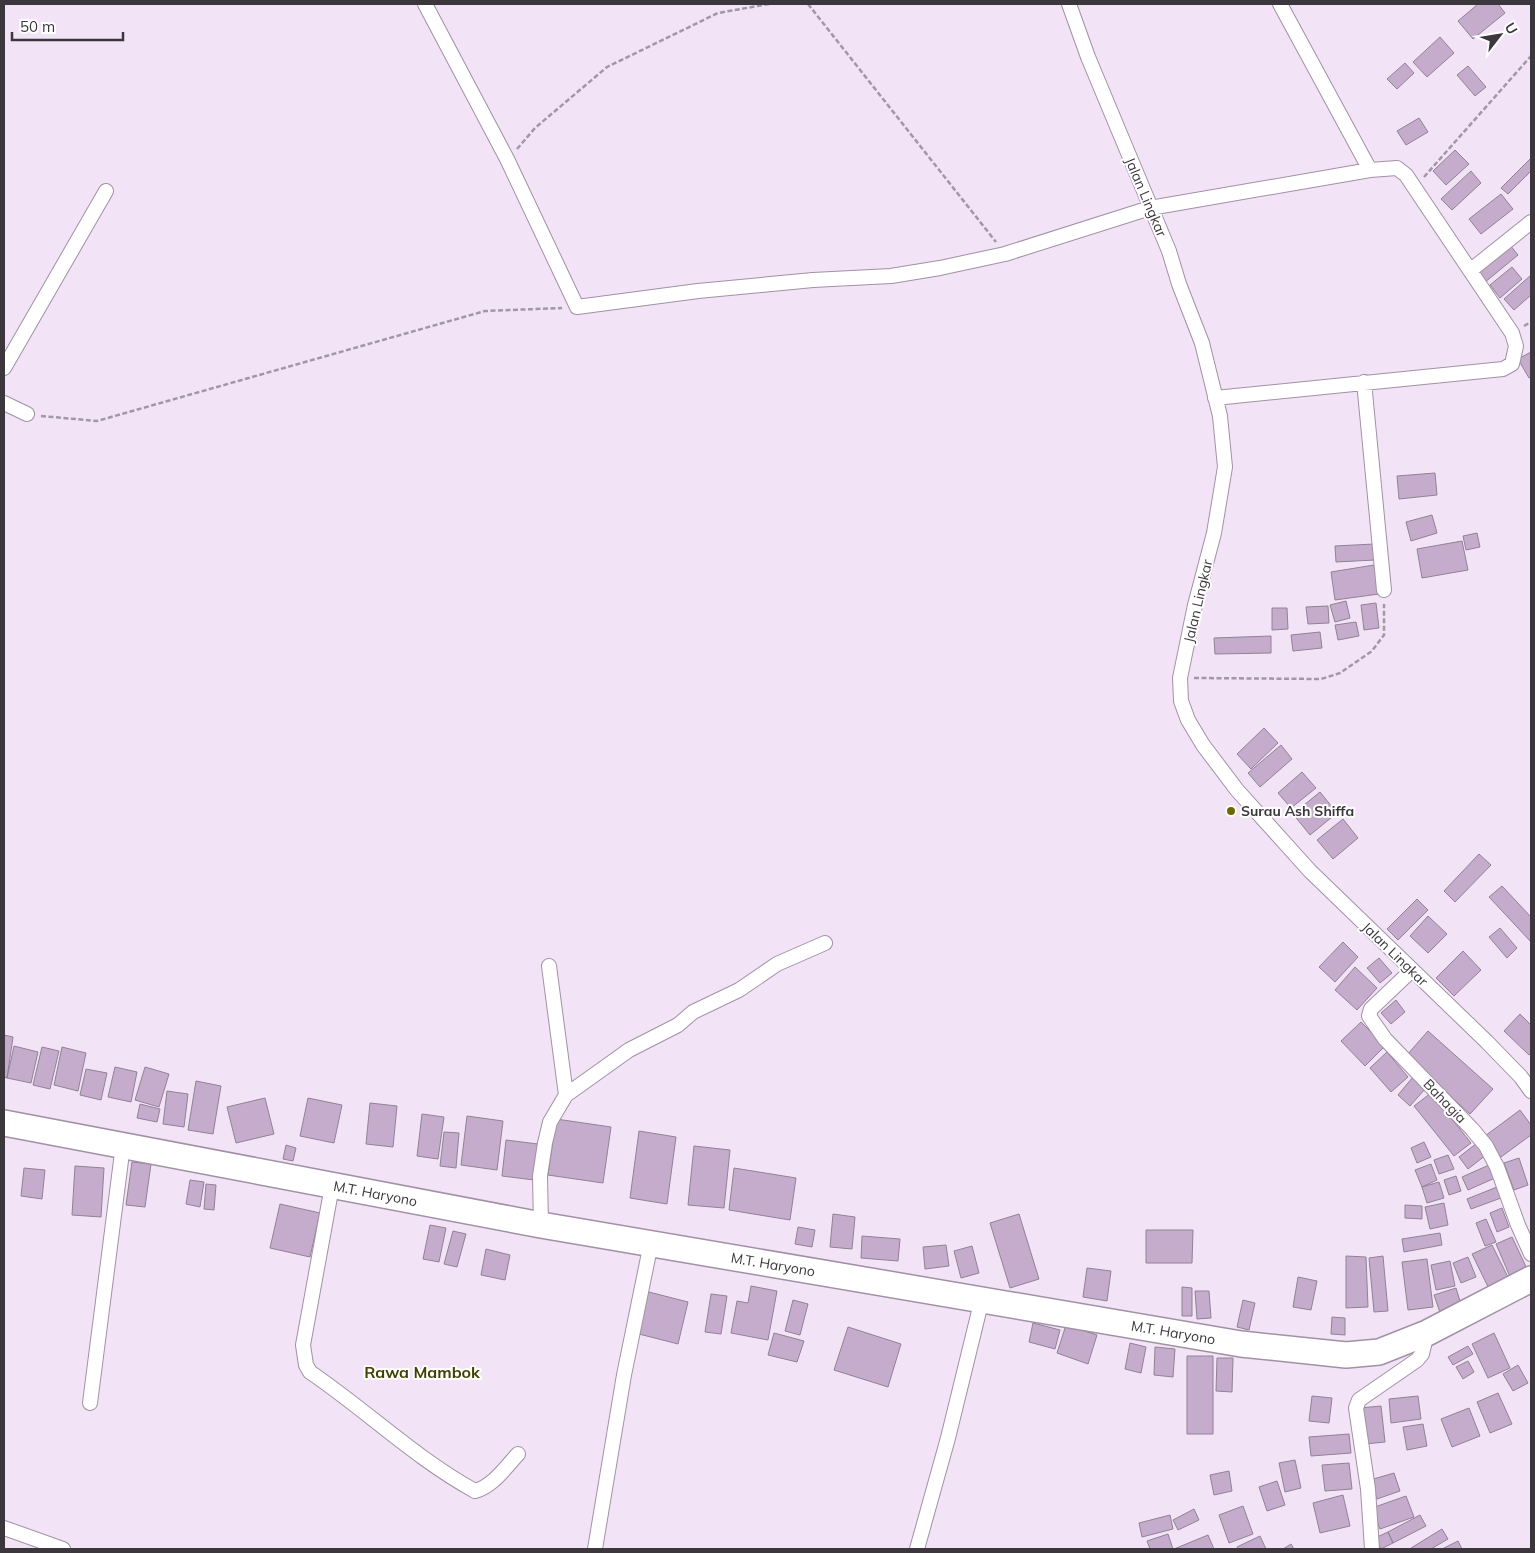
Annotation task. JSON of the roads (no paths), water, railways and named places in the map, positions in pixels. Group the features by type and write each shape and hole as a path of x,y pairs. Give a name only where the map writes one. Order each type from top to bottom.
{"highway":[{"name":"M.T. Haryono","path":"4,1123 541,1226 651,1243 1240,1344 1346,1355 1379,1352 1427,1333 1531,1279"}],"street":[{"path":"425,4 507,159 577,307 698,291 813,280 891,276 1005,254 1150,208 1370,170 1397,168 1406,175 1471,270 1512,333 1516,346 1512,364 1503,369 1215,398"},
{"name":"Jalan Lingkar","path":"1069,4 1088,57 1168,251 1202,343 1220,416 1225,467 1214,533 1195,605 1180,678 1181,701 1188,720 1203,746 1237,790 1310,871 1521,1077 1531,1090"},
{"path":"1280,4 1370,170"},
{"path":"4,368 106,191"},
{"path":"1471,270 1531,222"},
{"path":"1364,382 1384,590"},
{"path":"4,403 27,414"},
{"path":"541,1226 540,1176 545,1143 550,1122 566,1095 629,1050 678,1025 693,1012 739,990 777,964 825,943"},
{"path":"548,966 566,1095"},
{"name":"Bahagia","path":"1412,970 1371,1009 1369,1016 1385,1039 1486,1146 1497,1168 1531,1254"},
{"path":"90,1403 123,1145"},
{"path":"332,1186 303,1345 306,1365 310,1372 424,1459 454,1480 475,1491 483,1489 494,1481 518,1454"},
{"path":"596,1549 624,1375 651,1243"},
{"path":"917,1549 948,1438 982,1299"},
{"path":"1372,1549 1366,1479 1356,1408 1359,1400 1417,1360 1422,1354 1427,1333"},
{"path":"4,1528 62,1549"}],"place":[{"name":"Surau Ash Shiffa","path":"1231,811"}],"district":[{"name":"Rawa Mambok","path":"422,1372"}]}
